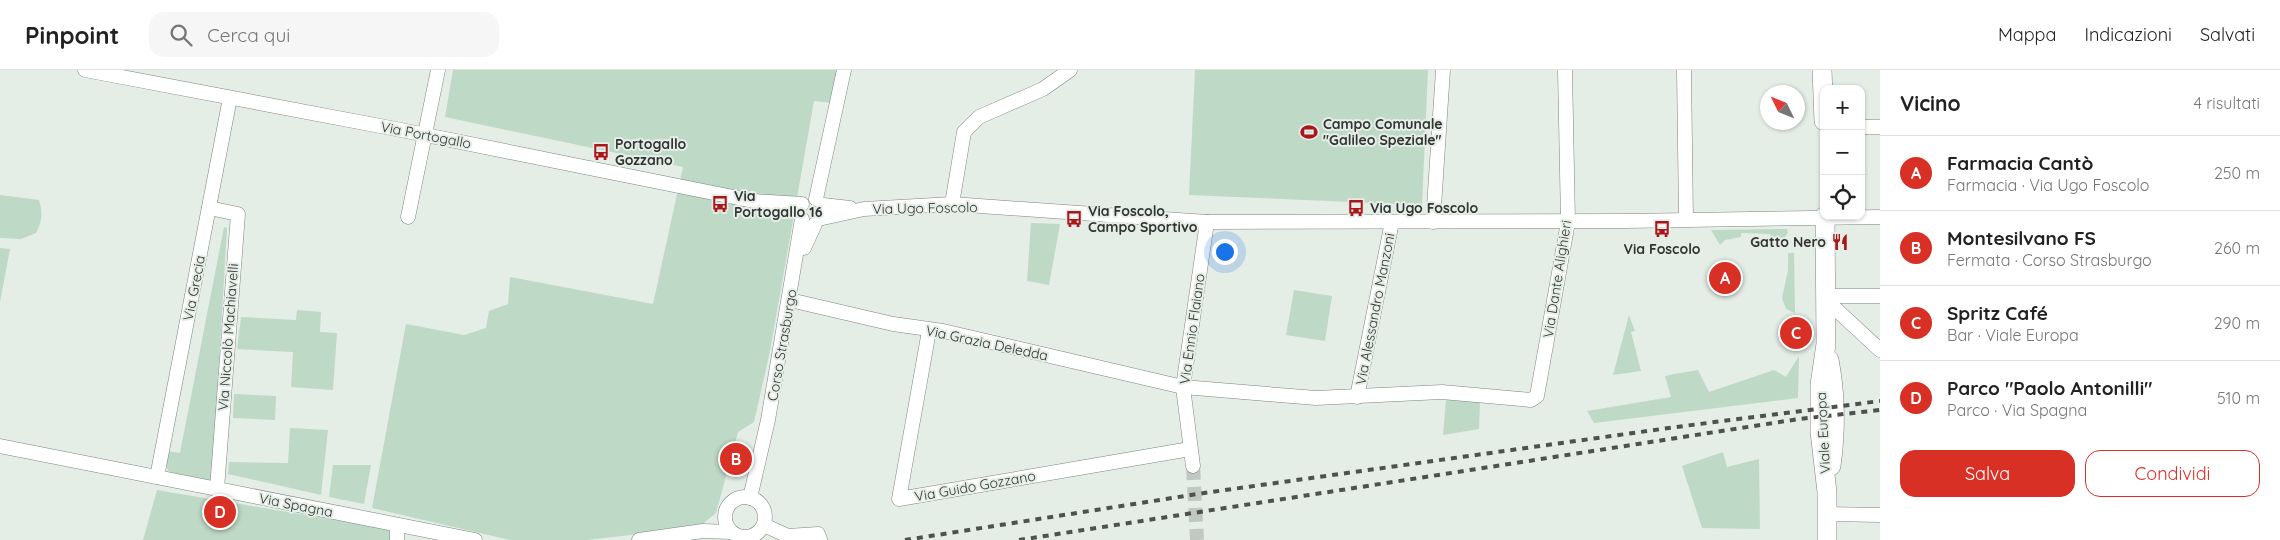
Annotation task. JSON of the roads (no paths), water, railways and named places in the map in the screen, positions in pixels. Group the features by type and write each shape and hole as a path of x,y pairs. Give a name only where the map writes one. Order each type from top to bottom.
{"street":[{"name":"Via Portogallo","path":"85,70 812,212"},
{"path":"408,217 438,70"},
{"name":"Corso Strasburgo","path":"745,498 758,428 768,420 795,270 820,180 844,70"},
{"path":"952,204 964,132 967,128 980,117 1043,89 1070,70"},
{"path":"1433,222 1443,70"},
{"name":"Via Dante Alighieri","path":"1537,396 1568,222 1565,70"},
{"path":"1684,70 1686,219"},
{"path":"1822,70 1823,85"},
{"name":"Via Grecia","path":"157,477 230,98"},
{"path":"1865,127 1880,127"},
{"name":"Via Ugo Foscolo","path":"812,212 952,204 1207,222 1568,222 1820,217"},
{"name":"Via Niccolò Machiavelli","path":"210,208 238,214 217,489"},
{"name":"Via Ugo Foscolo","path":"1865,217 1880,217"},
{"name":"Viale Europa","path":"1825,220 1826,344 1835,390 1836,434 1827,492 1827,540"},
{"name":"Via Ennio Flaiano","path":"1193,466 1183,387 1207,222"},
{"name":"Via Alessandro Manzoni","path":"1357,397 1392,222"},
{"path":"1826,298 1880,296"},
{"path":"1826,298 1880,350"},
{"name":"Via Grazia Deledda","path":"790,300 929,331 943,331 1183,387"},
{"name":"Via Guido Gozzano","path":"929,331 899,499 1190,449"},
{"name":"Via Alessandro Manzoni","path":"1183,387 1316,398 1442,392 1531,400 1537,396"},
{"name":"Via Spagna","path":"0,446 475,540"},
{"path":"639,540 703,531 756,534 764,525 765,518 762,507 745,498 727,508 733,532"},
{"path":"1827,514 1880,515"},
{"path":"397,525 397,540"},
{"path":"764,525 788,536 818,534 820,539"}],"tunnel":[{"path":"1193,466 1197,540"}],"railway":[{"path":"905,540 1204,493 1676,427 1880,401"},
{"path":"1019,540 1799,419 1880,410"}],"place":[{"name":"Campo Comunale \"Galileo Speziale\"","path":"1309,132"},
{"name":"Portogallo Gozzano","path":"601,152"},
{"name":"Via Portogallo 16","path":"720,204"},
{"name":"Via Ugo Foscolo","path":"1356,208"},
{"name":"Via Foscolo, Campo Sportivo","path":"1074,219"},
{"name":"Via Foscolo","path":"1662,229"},
{"name":"Gatto Nero","path":"1840,242"},
{"name":"Farmacia Cantò","path":"1725,278"},
{"name":"Spritz Café","path":"1796,333"},
{"name":"Montesilvano FS","path":"736,459"},
{"name":"Parco \"Paolo Antonilli\"","path":"220,512"}]}
